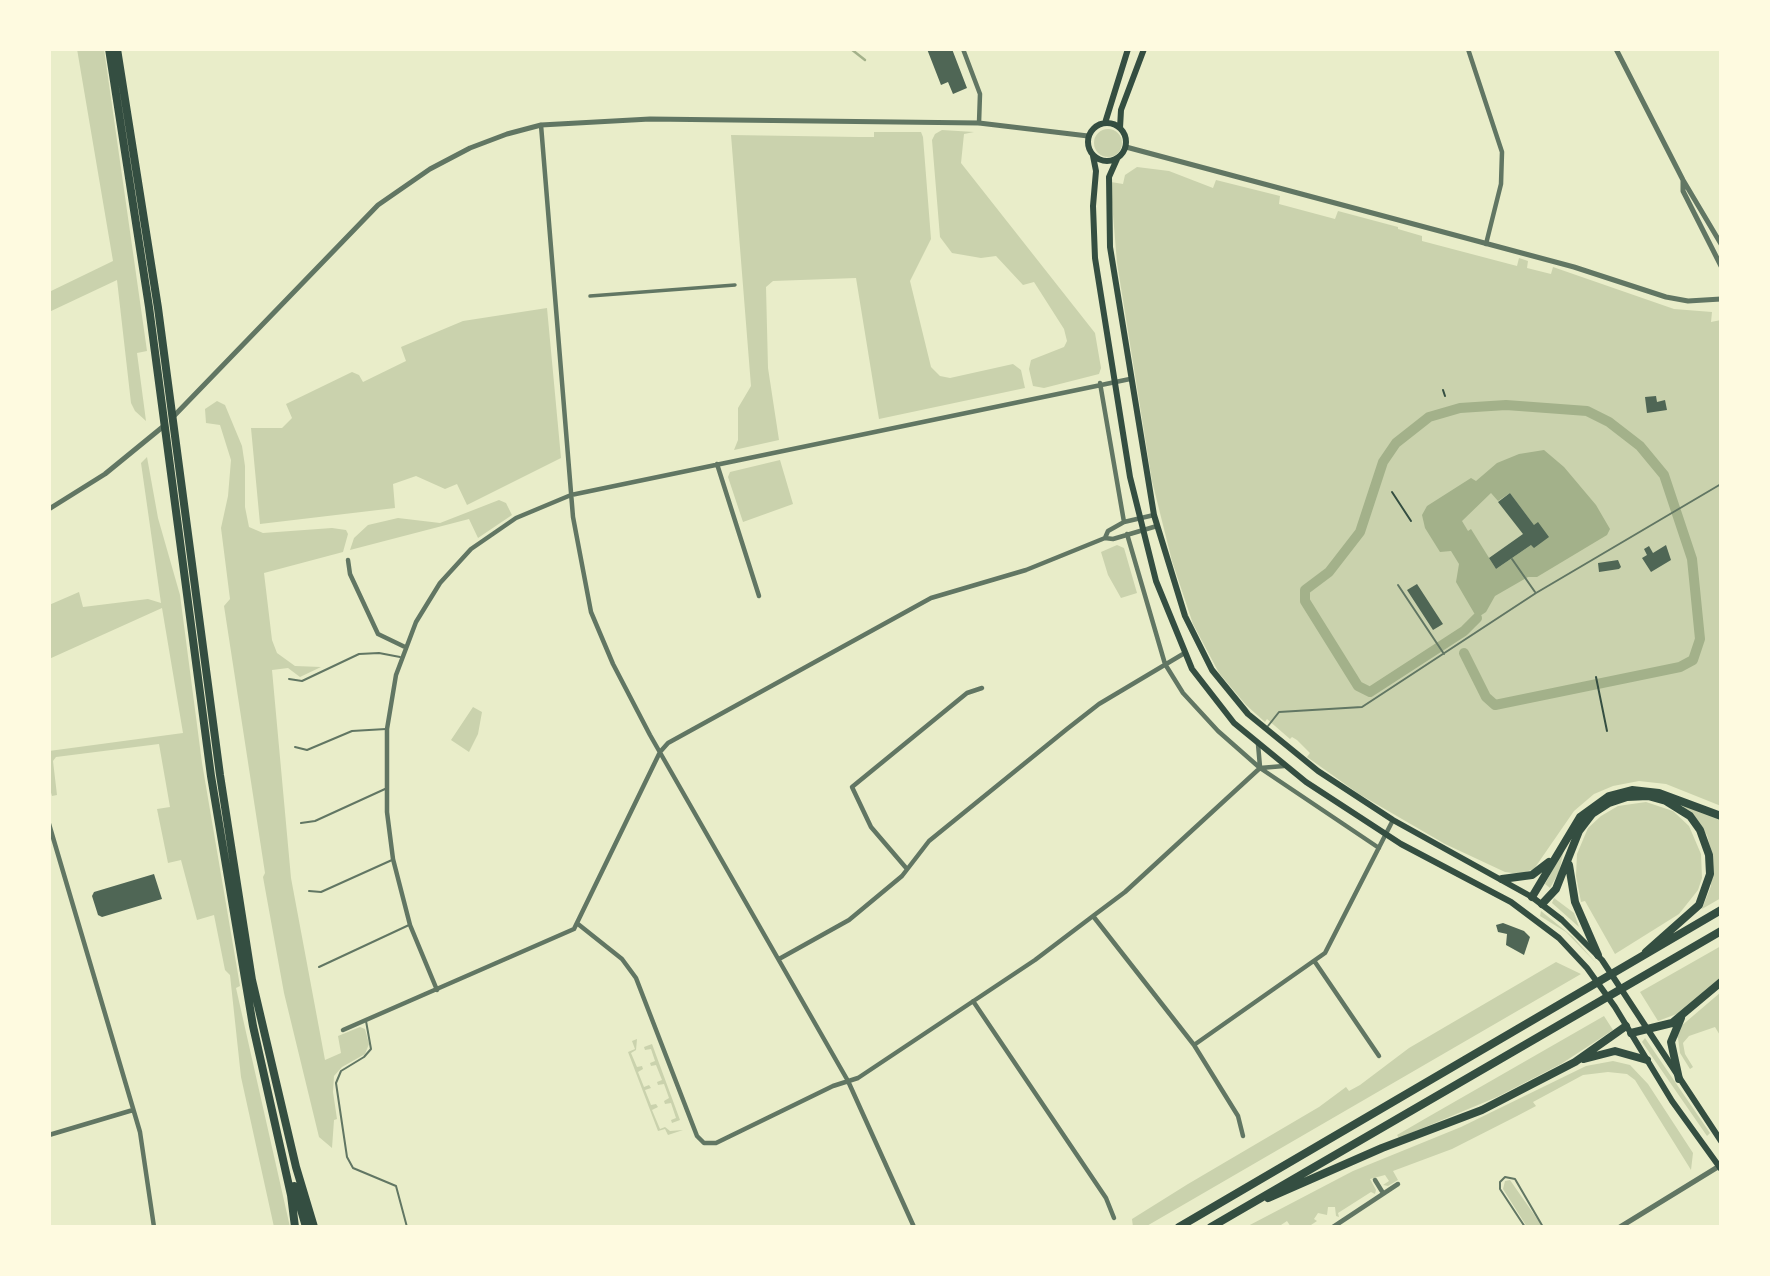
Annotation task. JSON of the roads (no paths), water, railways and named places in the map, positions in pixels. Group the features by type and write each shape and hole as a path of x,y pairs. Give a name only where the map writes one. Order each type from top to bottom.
{"highway":[{"path":"109,49 166,405"},
{"path":"117,49 158,307 170,441 216,802 253,1026 295,1227"},
{"path":"170,441 253,980 296,1167 314,1227"},
{"path":"1532,897 1580,817 1597,803 1617,793 1640,790 1659,793 1721,816"},
{"path":"1542,904 1556,889 1585,822 1600,808 1618,799 1637,796 1658,798 1681,809 1695,823 1709,855 1706,890 1691,914 1654,943 1639,959"},
{"path":"1502,879 1532,875 1555,858"},
{"path":"1569,858 1575,902 1598,955"},
{"path":"1179,1227 1721,910"},
{"path":"1211,1227 1721,931"},
{"path":"1253,1202 1283,1193 1382,1148 1451,1123 1575,1062 1629,1029 1648,1030 1682,1016 1721,982"},
{"path":"1679,1079 1671,1042 1682,1016"},
{"path":"1575,1062 1615,1051 1647,1060"},
{"path":"281,1150 306,1227"}],"main road":[{"path":"1105,123 1128,49"},
{"path":"1144,49 1121,110 1120,128 1126,147 1109,177 1110,247 1154,515 1174,585 1195,641 1220,683 1265,729 1318,771 1393,820 1532,897 1598,955 1721,1140"},
{"path":"1120,128 1105,123 1095,127 1088,136 1088,147 1097,172 1093,206 1095,258 1139,519 1156,581 1184,654 1220,707 1285,766 1385,835 1523,910 1578,957 1629,1029 1672,1101 1720,1166"},
{"path":"1093,156 1105,162 1117,159"},
{"path":"1523,910 1532,897"},
{"path":"1532,916 1542,904"},
{"path":"1629,1029 1638,1016"}],"street":[{"path":"963,49 980,94 979,123"},
{"path":"1468,49 1502,152 1501,184 1486,244"},
{"path":"1616,49 1683,180 1721,244"},
{"path":"49,509 105,474 147,442 241,350 345,236 398,189 470,148 541,125 650,119 979,123 1088,136"},
{"path":"541,125 576,547 593,618 612,664 660,752 848,1081 914,1227"},
{"path":"1126,147 1574,267 1666,297 1688,301 1721,299"},
{"path":"1683,180 1683,191 1721,266"},
{"path":"590,296 733,285 730,276"},
{"path":"708,278 709,287"},
{"path":"437,990 410,925 393,859 386,788 387,729 405,647 433,593 471,549 516,518 572,495 1100,383 1130,379"},
{"path":"1100,383 1124,522"},
{"path":"717,464 759,596"},
{"path":"1105,538 1108,531 1124,522 1154,515"},
{"path":"343,1030 568,933 578,924 660,752 677,738 931,598 1026,570 1105,538 1113,539 1158,526"},
{"path":"1127,534 1171,677 1198,710 1260,768 1379,848"},
{"path":"348,560 350,574 378,634 405,647"},
{"path":"779,958 849,920 902,876 929,841 1067,729 1184,654"},
{"path":"907,869 871,827 852,787 967,693 982,688"},
{"path":"1258,744 1260,768"},
{"path":"578,924 622,959 636,978 697,1136 704,1143 716,1143 858,1078 973,1001 1125,892 1260,768 1285,766"},
{"path":"1194,1045 1325,953 1393,820"},
{"path":"49,824 144,1148 154,1227"},
{"path":"1093,916 1194,1045 1238,1116 1243,1136"},
{"path":"1315,962 1379,1056"},
{"path":"973,1001 1106,1198 1114,1218"},
{"path":"49,1135 133,1110"},
{"path":"1620,1227 1720,1166"},
{"path":"1375,1180 1383,1193"},
{"path":"1332,1227 1398,1184"}],"lane":[{"path":"1265,729 1279,712 1362,707 1536,593 1721,484"},
{"path":"1512,559 1536,593"},
{"path":"1398,585 1444,654"},
{"path":"289,679 302,681 359,654 379,653 401,658"},
{"path":"295,747 307,750 352,731 387,729"},
{"path":"301,823 315,821 386,788"},
{"path":"309,891 321,892 393,859"},
{"path":"319,967 410,925"},
{"path":"365,1020 371,1049 365,1057 341,1071 336,1083 347,1157 353,1168 396,1186 407,1227"},
{"path":"1525,1227 1500,1189 1500,1182 1505,1177 1515,1179 1543,1227"}],"waterway":[{"path":"851,49 865,60"},
{"path":"1464,653 1486,697 1495,705 1680,667 1693,660 1700,639 1692,559 1664,475 1640,446 1609,422 1587,411 1506,405 1460,408 1429,417 1396,443 1383,462 1360,532 1329,572 1305,590 1305,601 1358,686 1370,692 1464,631 1477,618"}]}
